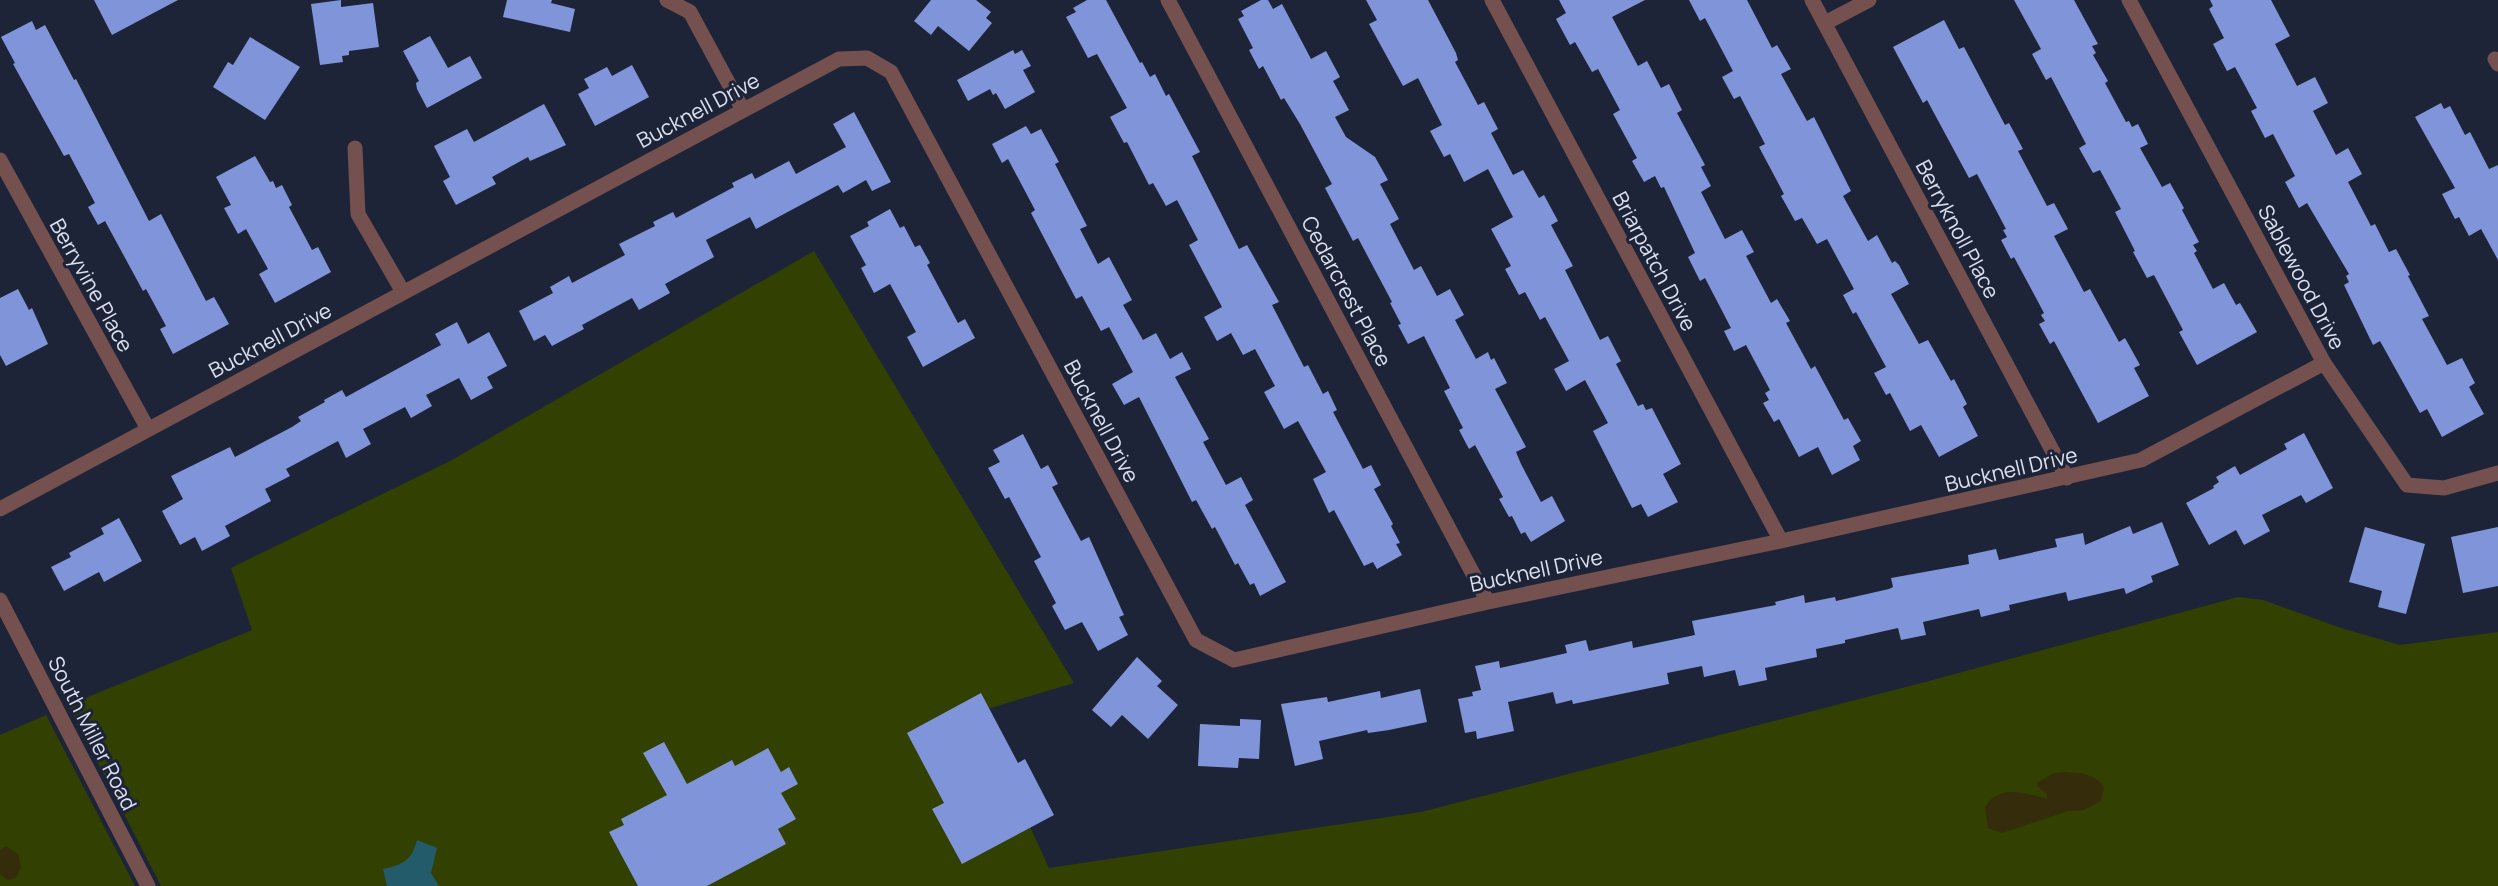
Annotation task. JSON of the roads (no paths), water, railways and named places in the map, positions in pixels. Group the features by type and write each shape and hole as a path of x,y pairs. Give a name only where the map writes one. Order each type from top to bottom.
{"street":[{"path":"667,0 690,12 742,110"},
{"name":"Cedarcrest Place","path":"1168,0 1488,602"},
{"name":"Briarpatch Drive","path":"1492,0 1781,541"},
{"name":"Berryknoll Place","path":"1812,0 2067,478"},
{"path":"1825,23 1869,0"},
{"name":"Sablewood Drive","path":"2129,0 2324,363 2407,485 2444,488 2498,473"},
{"name":"Bucknell Drive","path":"0,509 839,59 867,58 891,72 1196,640 1234,660 1488,602 1781,541 2141,460 2324,363"},
{"path":"354,148 358,214 403,292"},
{"name":"Berryvine Place","path":"0,160 148,429"},
{"name":"South Miller Road","path":"0,600 148,886"}],"water":[{"path":"417,840 437,848 431,873 439,886 387,886 383,869 406,861"}]}
